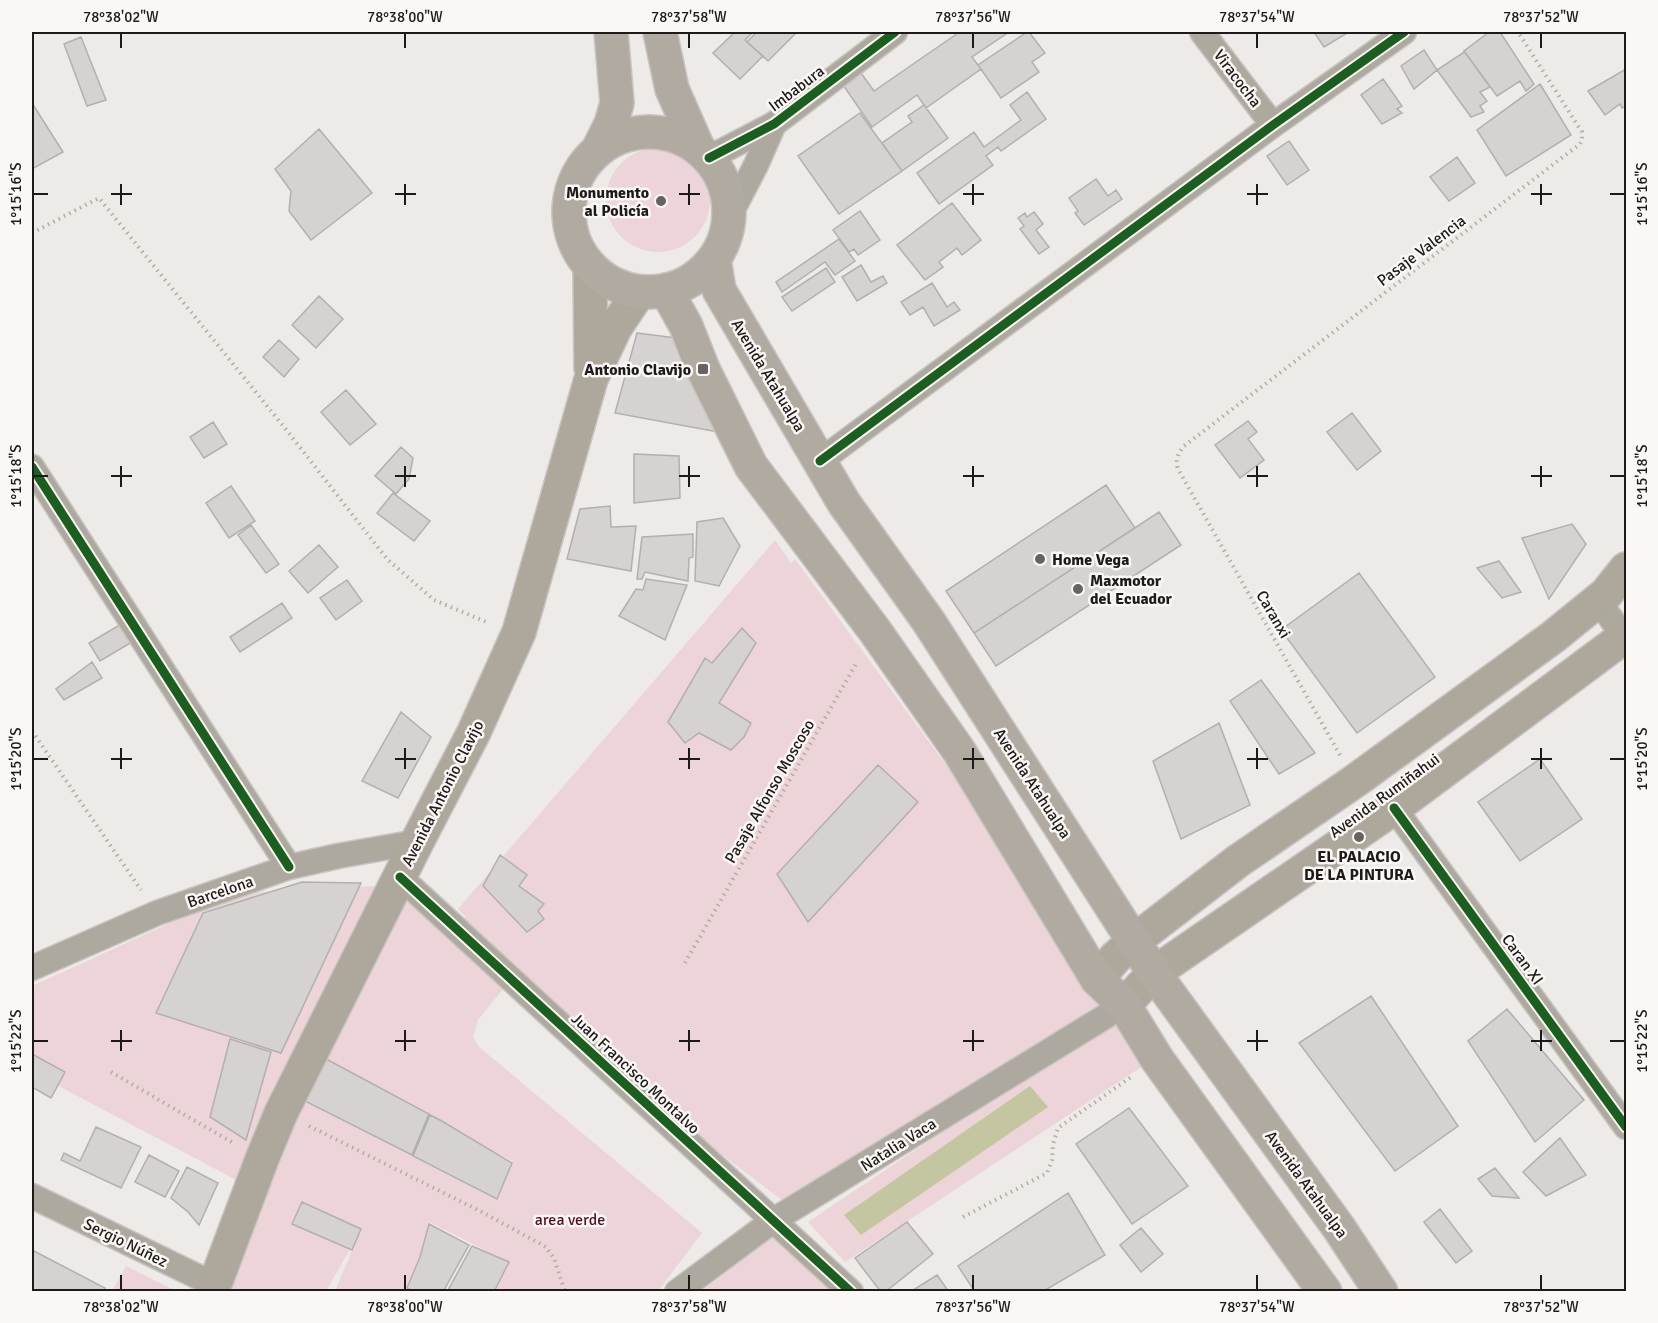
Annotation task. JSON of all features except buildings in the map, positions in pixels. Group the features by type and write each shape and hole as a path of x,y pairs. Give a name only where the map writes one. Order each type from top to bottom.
{"main road":[{"path":"611,32 617,103 611,124 598,150 580,170 570,194 568,220 575,246 590,268 612,283 653,291 685,284 701,273 714,259 725,238 730,215 727,192 718,170 704,153 672,89 660,32"},
{"path":"598,150 621,137 648,132 674,136 704,153"},
{"name":"Avenida Atahualpa","path":"714,259 719,291 844,503 929,622 1154,973 1339,1228 1381,1292"},
{"name":"Avenida Antonio Clavijo","path":"590,268 591,379"},
{"path":"653,291 686,326 703,369 751,466 875,631 959,751 1097,979 1124,1005 1157,1059 1325,1292"},
{"name":"Avenida Antonio Clavijo","path":"214,1289 281,1113 474,732 519,632 591,379 615,328 653,291"},
{"name":"Avenida Rumiñahui","path":"1097,979 1134,941 1238,861 1354,781 1553,637 1606,594 1626,569"},
{"name":"Avenida Rumiñahui","path":"1124,1005 1154,973 1394,808 1626,637"}],"street":[{"name":"Imbabura","path":"704,153 774,124 895,32"},
{"name":"Viracocha","path":"1202,32 1273,125"},
{"path":"820,461 1273,125 1404,32"},
{"name":"Imbabura","path":"730,215 774,124"},
{"path":"32,467 289,867"},
{"path":"1598,600 1626,637"},
{"name":"Caran XI","path":"1394,808 1626,1127"},
{"name":"Barcelona","path":"32,968 157,913 289,867 417,842"},
{"name":"Juan Francisco Montalvo","path":"400,877 851,1292"},
{"name":"Natalia Vaca","path":"677,1292 774,1220 1124,1005"},
{"name":"Sergio Núñez","path":"32,1196 214,1289"}],"path":[{"path":"32,233 99,198 288,432 387,559 434,600 482,621 519,632"},
{"path":"32,731 157,913"},
{"path":"963,1217 1047,1173 1058,1128 1157,1059"},
{"path":"111,1072 262,1159"},
{"path":"281,1113 464,1203 546,1247 554,1258 565,1292"}],"green space":[{"path":"658,148 678,152 695,163 706,180 710,200 706,220 695,237 678,248 658,252 638,248 621,237 610,220 606,200 610,180 621,163 638,152"},
{"name":"area verde","path":"775,540 791,563 795,559 957,780 1108,1008 796,1211 703,1140 515,974 478,1020 473,1037 479,1047 702,1233 658,1291 496,1291 509,1262 429,1222 420,1257 405,1291 335,1291 359,1234 326,1291 233,1291 215,1285 295,1096 498,1199 512,1161 315,1053 400,877 459,924 466,917 458,909"},
{"path":"377,886 242,1183 32,1072 32,986 236,893"},
{"path":"1121,1012 1152,1060 845,1262 808,1222"},
{"path":"778,1232 841,1292 701,1292"},
{"path":"126,1266 176,1291 112,1291"}],"shaded area":[{"path":"1030,1086 1048,1107 861,1235 844,1215"}],"cycle path":[{"path":"709,158 774,124 895,32"},
{"path":"820,461 1273,125 1404,32"},
{"path":"32,467 289,867"},
{"path":"1394,808 1626,1127"},
{"path":"400,877 851,1292"}],"place":[{"name":"Monumento al Policía","path":"661,201"},
{"name":"Antonio Clavijo","path":"703,369"},
{"name":"Home Vega","path":"1040,559"},
{"name":"Maxmotor del Ecuador","path":"1078,589"},
{"name":"EL PALACIO DE LA PINTURA","path":"1359,837"}]}
